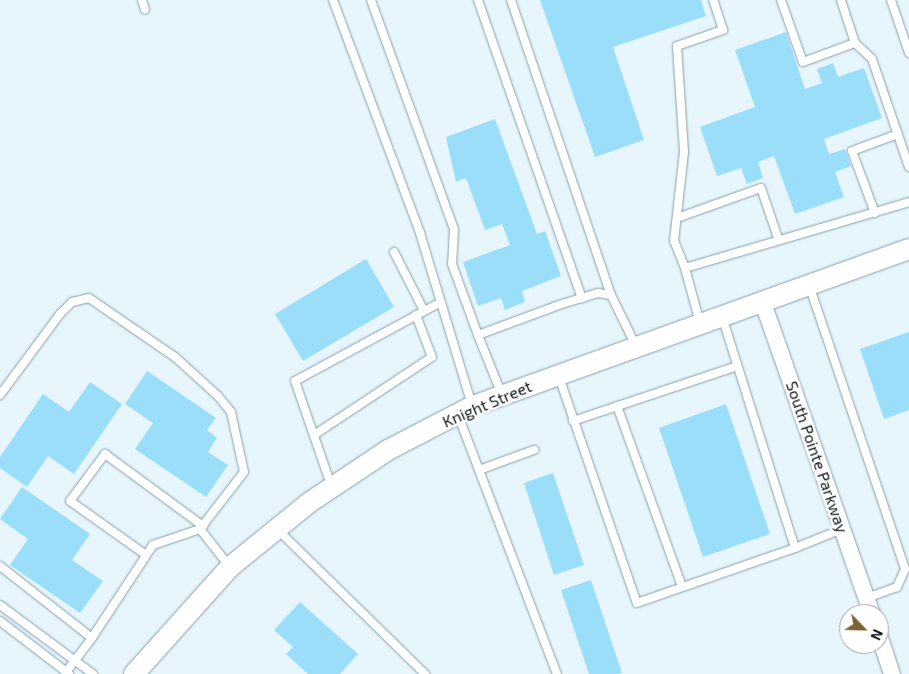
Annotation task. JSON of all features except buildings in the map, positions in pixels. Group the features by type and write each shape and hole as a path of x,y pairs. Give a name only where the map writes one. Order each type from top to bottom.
{"street":[{"name":"Knight Street","path":"134,674 230,567 332,487 388,450 465,410 502,395 909,248"},
{"name":"South Pointe Parkway","path":"762,300 868,604"},
{"path":"885,654 892,674"}],"lane":[{"path":"142,0 145,10"},
{"path":"333,0 441,302 479,470 557,674"},
{"path":"371,0 454,229 452,264 502,395"},
{"path":"478,0 582,298"},
{"path":"511,0 610,295 636,346"},
{"path":"700,323 685,268 674,241 684,111 676,46 723,30 713,0"},
{"path":"781,0 803,62 855,43"},
{"path":"841,0 855,43 872,59 909,167"},
{"path":"891,0 909,53"},
{"path":"875,213 852,151 898,134"},
{"path":"677,218 760,188 778,238"},
{"path":"685,268 778,238 875,213 909,202"},
{"path":"394,252 424,311"},
{"path":"808,284 905,569 897,587 866,598"},
{"path":"478,335 582,298 610,295"},
{"path":"0,395 72,302 89,298 104,306 175,357 231,412 244,472 201,527 166,537 146,555 68,673 0,622"},
{"path":"332,487 295,380 441,302"},
{"path":"314,435 432,357 416,315"},
{"path":"721,315 795,548"},
{"path":"573,421 737,366"},
{"path":"559,374 573,421 637,603 795,548 842,529"},
{"path":"617,406 682,588"},
{"path":"479,470 534,450"},
{"path":"146,555 70,501 105,454 201,527 230,567"},
{"path":"277,529 425,674"},
{"path":"0,566 92,638"},
{"path":"0,605 93,674"}]}
